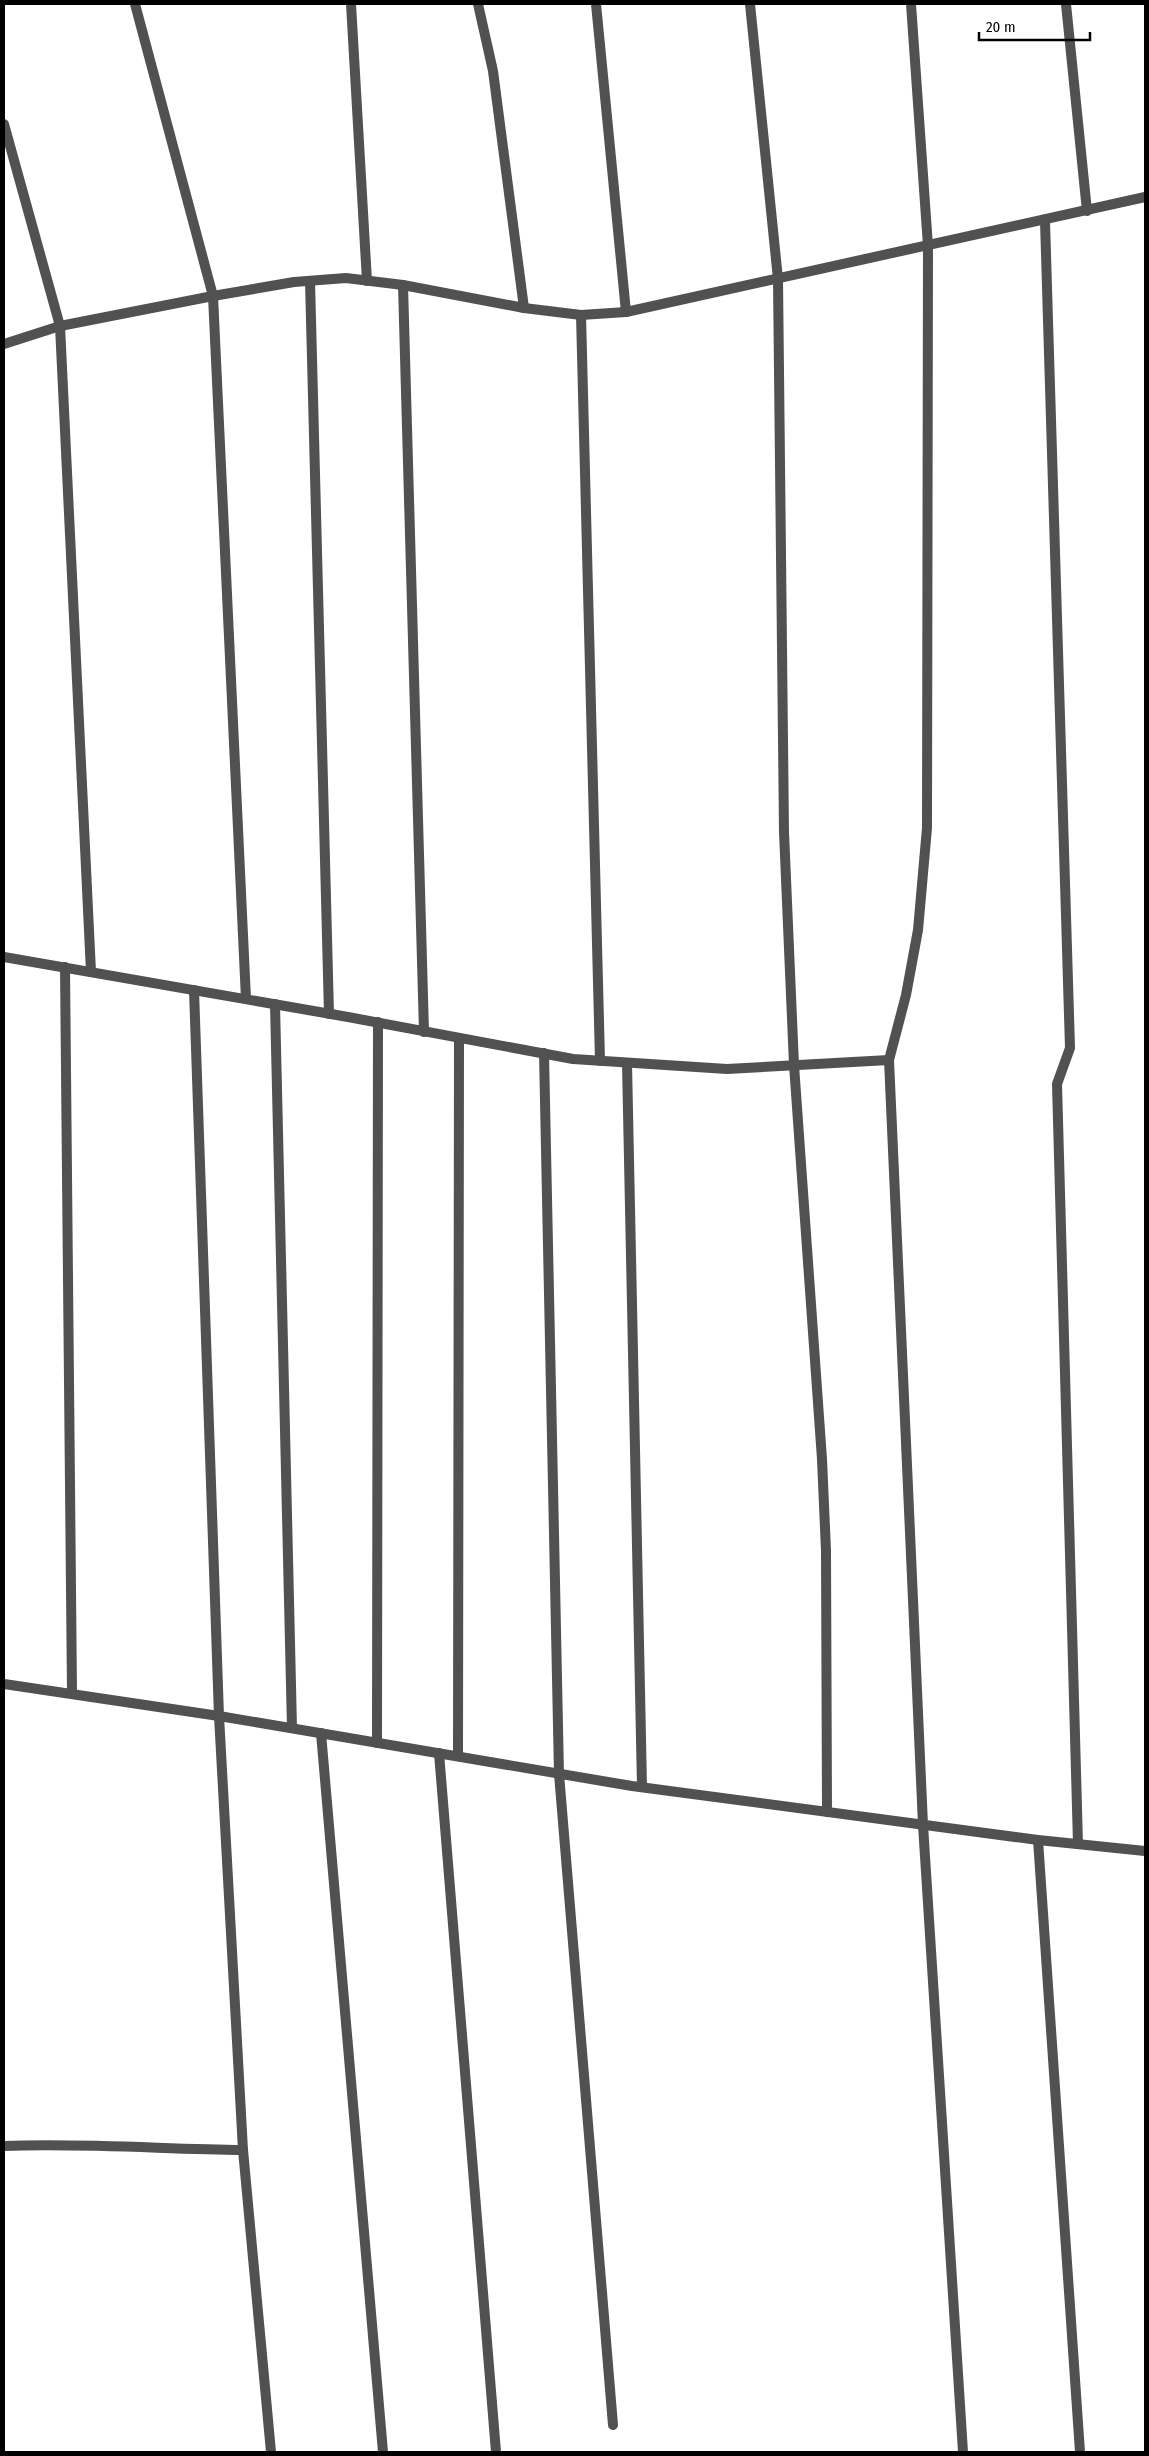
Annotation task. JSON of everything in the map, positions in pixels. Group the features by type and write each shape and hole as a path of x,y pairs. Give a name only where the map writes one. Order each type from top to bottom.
{"street":[{"path":"135,4 213,296 246,999"},
{"path":"351,4 367,281"},
{"path":"478,4 493,71 524,308"},
{"path":"596,4 626,312"},
{"path":"750,4 778,279 784,832 794,1065 822,1459 826,1551 827,1812"},
{"path":"911,4 928,246 926,828 918,930 906,995 889,1060 923,1825 963,2452"},
{"path":"1066,4 1087,211"},
{"path":"4,124 60,326 91,972"},
{"path":"4,344 60,326 213,296 310,281 346,278 403,285 524,308 581,315 626,312 1045,221 1145,197"},
{"path":"1045,221 1070,1048 1057,1084 1078,1844"},
{"path":"310,281 329,1014"},
{"path":"403,285 424,1032"},
{"path":"581,315 600,1060"},
{"path":"4,957 544,1053 600,1060 728,1069 889,1060"},
{"path":"64,967 72,1692"},
{"path":"194,990 219,1716 243,2150 271,2452"},
{"path":"275,1004 292,1728"},
{"path":"377,1743 378,1022"},
{"path":"458,1756 459,1038"},
{"path":"544,1053 559,1774 613,2426"},
{"path":"627,1062 642,1787"},
{"path":"4,1684 72,1692 642,1787 1038,1840 1145,1851"},
{"path":"321,1733 383,2452"},
{"path":"439,1753 496,2452"},
{"path":"1038,1840 1080,2452"},
{"path":"4,2146 59,2144 166,2149 243,2150"}]}
